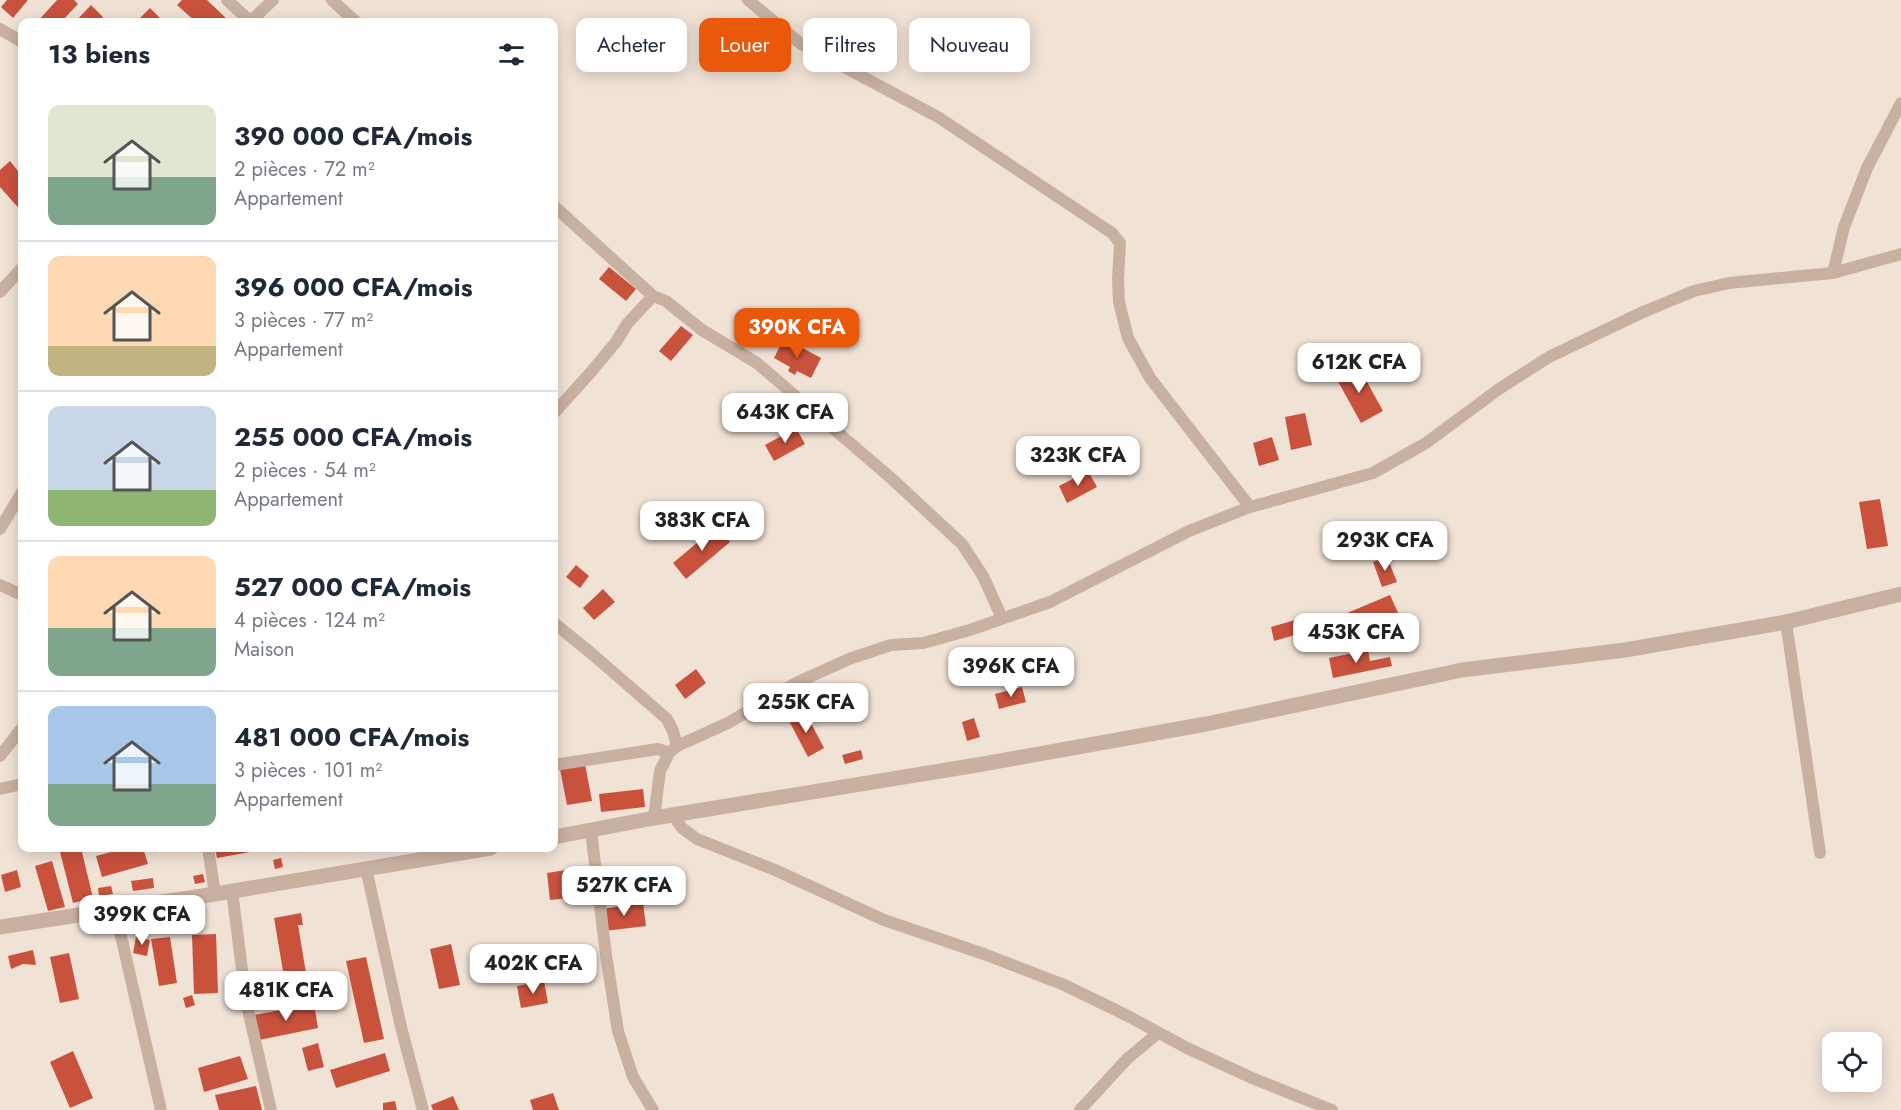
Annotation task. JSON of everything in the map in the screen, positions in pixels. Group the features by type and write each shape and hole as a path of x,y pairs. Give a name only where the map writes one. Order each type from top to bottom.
{"street":[{"path":"227,0 246,18"},
{"path":"254,18 273,0"},
{"path":"332,0 352,18"},
{"path":"748,0 801,44 938,117 1112,233 1120,243 1119,302 1128,338 1150,378 1250,507"},
{"path":"0,29 18,40"},
{"path":"1833,273 1844,227 1867,168 1901,103"},
{"path":"558,210 653,296 666,301 702,330 757,363 891,478 962,544 983,576 1002,618"},
{"path":"558,764 658,749 673,749 728,723 796,683 849,659 891,645 923,643 970,630 1050,602 1189,531 1250,507 1373,473 1426,443 1499,389 1549,357 1643,312 1694,291 1729,283 1833,273 1901,254"},
{"path":"0,292 18,272"},
{"path":"558,409 616,342 627,324 653,296"},
{"path":"0,529 18,499"},
{"path":"0,585 18,593"},
{"path":"558,836 1194,726 1462,670 1625,650 1786,622 1901,594"},
{"path":"1786,622 1820,853"},
{"path":"558,626 667,719 673,730 673,749 660,771 654,818"},
{"path":"0,756 18,733"},
{"path":"0,789 18,785"},
{"path":"673,815 682,828 697,839 776,870 884,920 984,954 1062,984 1252,1078 1332,1110"},
{"path":"591,831 618,1031 633,1077 653,1110"},
{"path":"209,852 215,894"},
{"path":"0,927 466,852"},
{"path":"366,868 401,1027 423,1110"},
{"path":"232,891 246,1001 271,1110"},
{"path":"115,910 161,1110"},
{"path":"1080,1110 1127,1059 1158,1033"}],"building":[{"path":"7,0 28,0 13,18 1,7"},
{"path":"57,0 74,0 78,4 65,18 41,18"},
{"path":"182,0 207,0 226,18 192,18 177,5"},
{"path":"91,5 103,17 102,18 79,18"},
{"path":"150,8 160,18 140,18"},
{"path":"10,161 18,171 18,207 0,187 0,170"},
{"path":"609,267 636,289 626,301 599,279"},
{"path":"681,326 693,335 671,361 659,351"},
{"path":"784,338 821,358 811,378 797,371 795,375 788,371 790,367 774,358"},
{"path":"1357,364 1383,411 1361,423 1335,376"},
{"path":"1305,413 1312,445 1291,450 1285,417"},
{"path":"796,428 805,444 774,461 765,445"},
{"path":"1272,437 1279,460 1259,466 1253,443"},
{"path":"1088,471 1097,487 1067,503 1059,486"},
{"path":"1880,499 1888,546 1867,549 1859,502"},
{"path":"717,526 730,542 686,579 673,563"},
{"path":"1387,557 1397,582 1382,587 1373,562"},
{"path":"576,565 589,576 580,588 566,577"},
{"path":"603,589 615,602 594,620 583,608"},
{"path":"1390,595 1399,615 1349,637 1340,616"},
{"path":"1295,620 1299,634 1274,641 1271,627"},
{"path":"1368,650 1370,661 1390,657 1392,666 1333,678 1329,658"},
{"path":"696,669 706,683 685,699 675,685"},
{"path":"1022,687 1026,702 999,709 995,694"},
{"path":"804,710 824,748 808,757 788,719"},
{"path":"974,718 980,737 967,741 962,722"},
{"path":"861,750 863,759 845,764 842,755"},
{"path":"585,764 592,801 567,805 560,769"},
{"path":"643,789 645,807 601,812 599,794"},
{"path":"60,852 82,852 93,898 73,903"},
{"path":"111,852 144,852 148,864 102,877 96,856"},
{"path":"216,852 250,852 217,858"},
{"path":"281,858 283,867 275,869 273,860"},
{"path":"52,861 65,907 48,911 35,866"},
{"path":"17,870 21,887 5,892 1,875"},
{"path":"566,870 569,898 550,900 547,873"},
{"path":"203,874 205,882 195,884 193,876"},
{"path":"153,878 154,888 133,891 131,881"},
{"path":"111,886 113,894 99,896 98,888"},
{"path":"643,903 646,926 605,931 602,909"},
{"path":"301,913 303,925 298,925 306,973 284,977 274,918"},
{"path":"216,934 218,993 194,994 192,935"},
{"path":"136,937 150,940 147,956 133,953"},
{"path":"170,937 177,983 159,986 151,939"},
{"path":"451,944 460,985 439,989 430,949"},
{"path":"33,950 36,965 23,964 11,969 8,956"},
{"path":"69,953 79,999 60,1003 50,957"},
{"path":"366,957 384,1039 364,1043 346,961"},
{"path":"544,981 548,1003 521,1008 517,986"},
{"path":"192,995 195,1005 186,1008 183,998"},
{"path":"314,1004 318,1028 259,1040 254,1015"},
{"path":"318,1043 324,1067 308,1071 302,1048"},
{"path":"73,1051 93,1098 70,1108 50,1062"},
{"path":"385,1053 390,1071 336,1088 330,1070"},
{"path":"240,1056 248,1079 204,1092 198,1068"},
{"path":"256,1086 262,1110 219,1110 215,1095"},
{"path":"553,1093 559,1110 533,1110 530,1100"},
{"path":"453,1096 459,1110 433,1110 431,1105"},
{"path":"395,1101 397,1110 383,1110 383,1103"}]}
